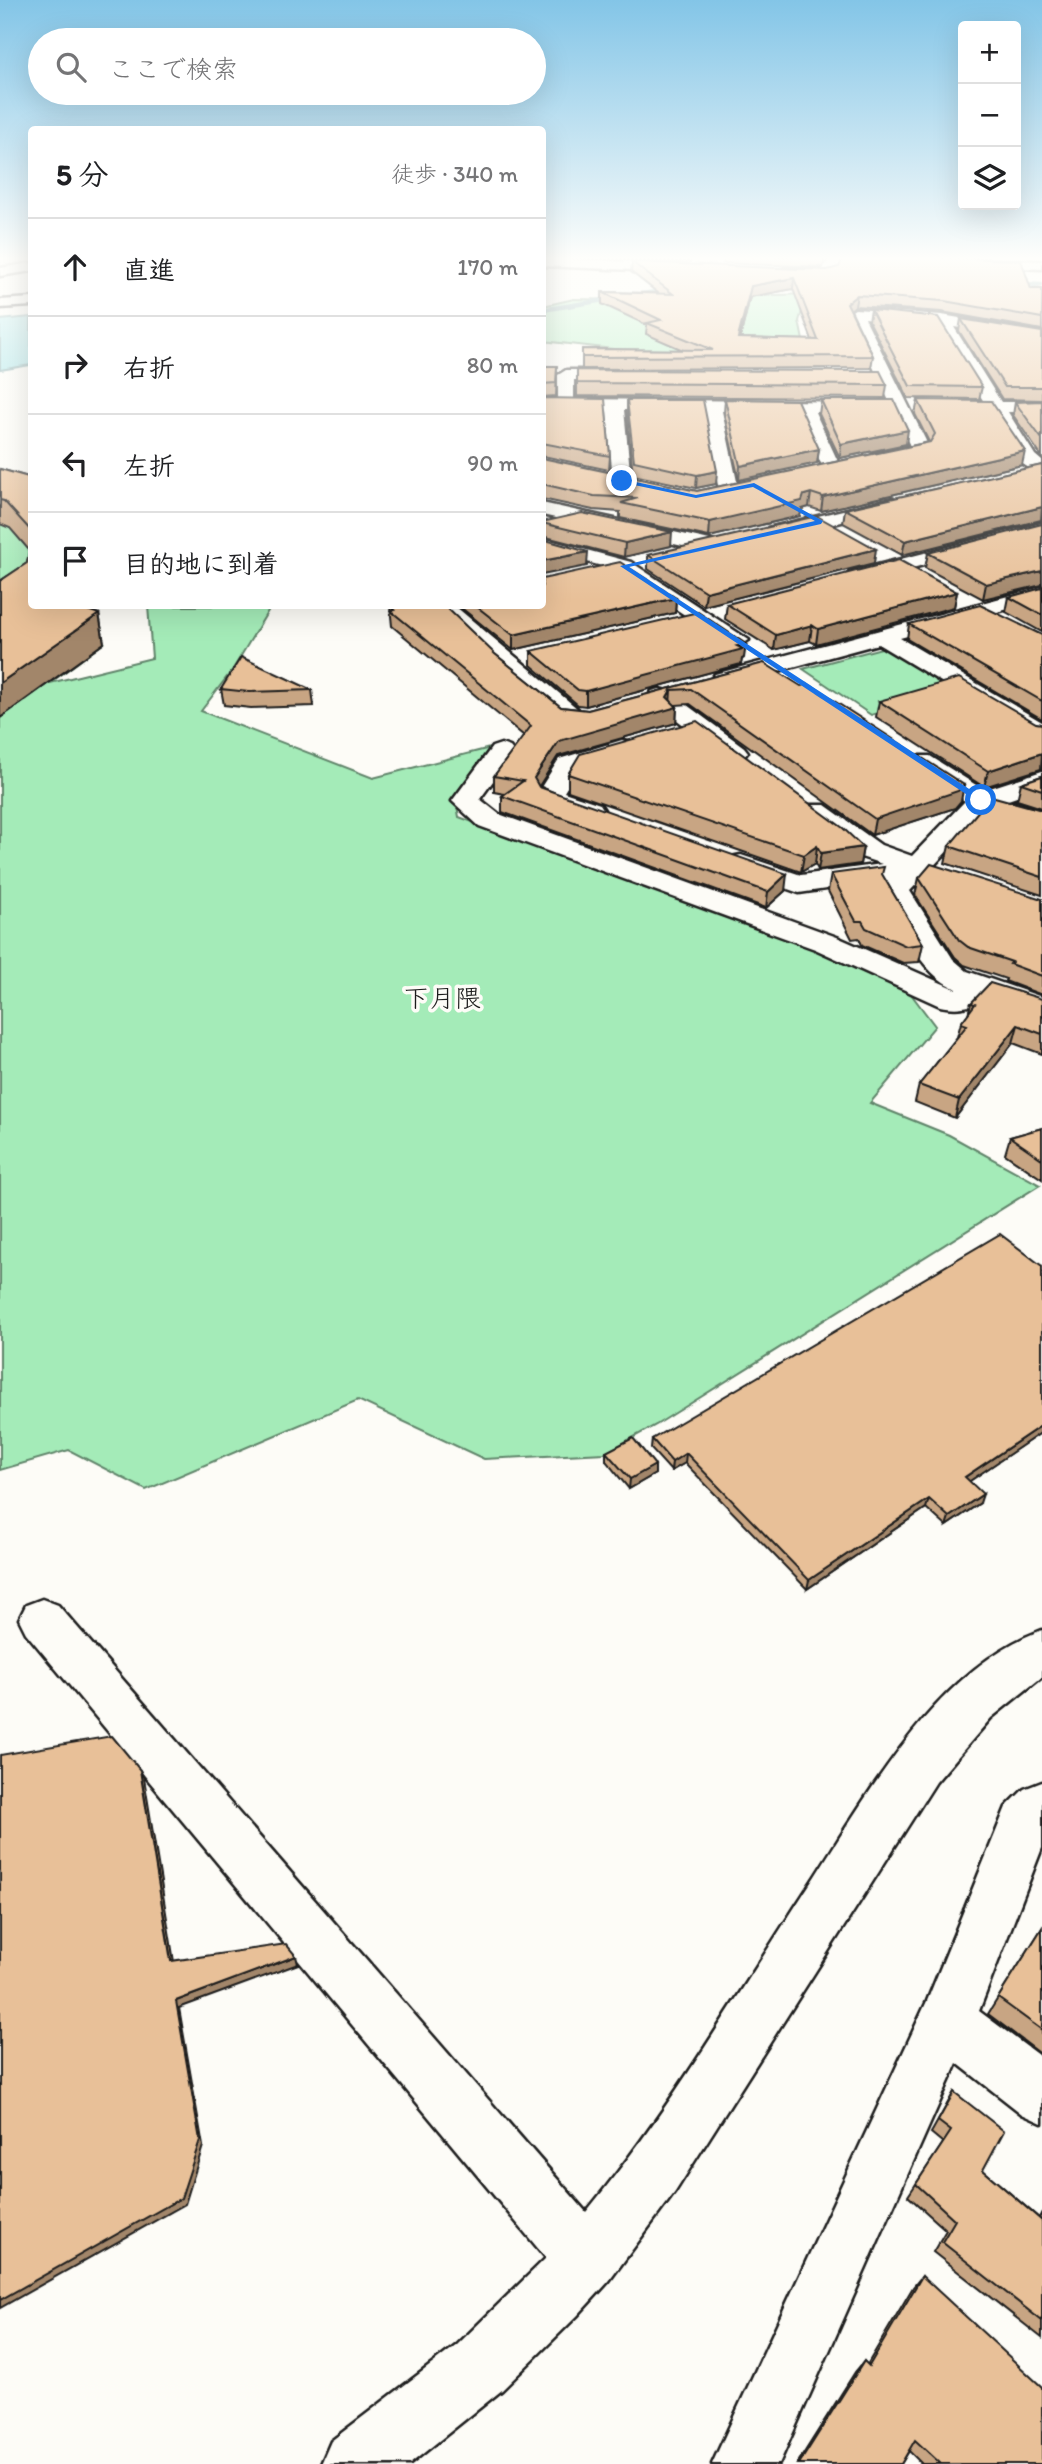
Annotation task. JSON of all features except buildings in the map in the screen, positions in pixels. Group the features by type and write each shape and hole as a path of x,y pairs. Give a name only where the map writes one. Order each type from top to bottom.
{"street":[{"path":"804,406 839,467 921,449 916,407 879,376 877,371"},
{"path":"974,371 1028,460 1041,469"},
{"path":"566,404 566,375 649,375"},
{"path":"546,404 1042,407"},
{"path":"615,405 622,481"},
{"path":"707,495 735,489 712,406"},
{"path":"1014,475 1041,469"},
{"path":"759,535 911,500"},
{"path":"787,503 843,534"},
{"path":"546,510 710,546"},
{"path":"833,582 1042,529"},
{"path":"583,576 734,540"},
{"path":"546,545 624,566 799,680"},
{"path":"876,553 922,578"},
{"path":"753,765 700,726 648,700 1042,593"},
{"path":"957,597 1011,627"},
{"path":"446,609 570,715 587,716"},
{"path":"675,622 727,609"},
{"path":"882,636 1042,732"},
{"path":"505,662 531,655"},
{"path":"673,733 700,726"},
{"path":"614,818 549,795 568,764 647,741"},
{"path":"901,748 981,800 1042,818"},
{"path":"501,752 465,801 489,820 826,943 951,999 967,997 977,985"},
{"path":"1042,779 981,800 930,872 895,890 941,965 956,978 1042,1007"},
{"path":"796,796 870,851 930,872"},
{"path":"720,856 799,884 930,872"},
{"path":"43,1619 587,2259"},
{"path":"354,2464 406,2428 498,2352 587,2259 652,2174 909,1774 965,1708 1042,1650"},
{"path":"745,2464 947,2021 1008,1872 1024,1825 1042,1806"},
{"path":"947,2021 1042,2094"}],"green space":[{"path":"0,494 28,502 28,609 36,609 54,624 104,643 50,683 152,658 148,609 269,609 233,669 201,711 373,778 494,747 456,800 459,817 761,927 905,986 935,1026 870,1103 949,1135 1040,1185 656,1425 605,1453 484,1459 358,1400 146,1490 69,1450 0,1470"},
{"path":"885,647 956,689 871,715 803,669"}],"district":[{"name":"下月隈","path":"442,998"}],"route":[{"path":"622,481 696,497 754,485 821,522 624,566 981,800"}]}
